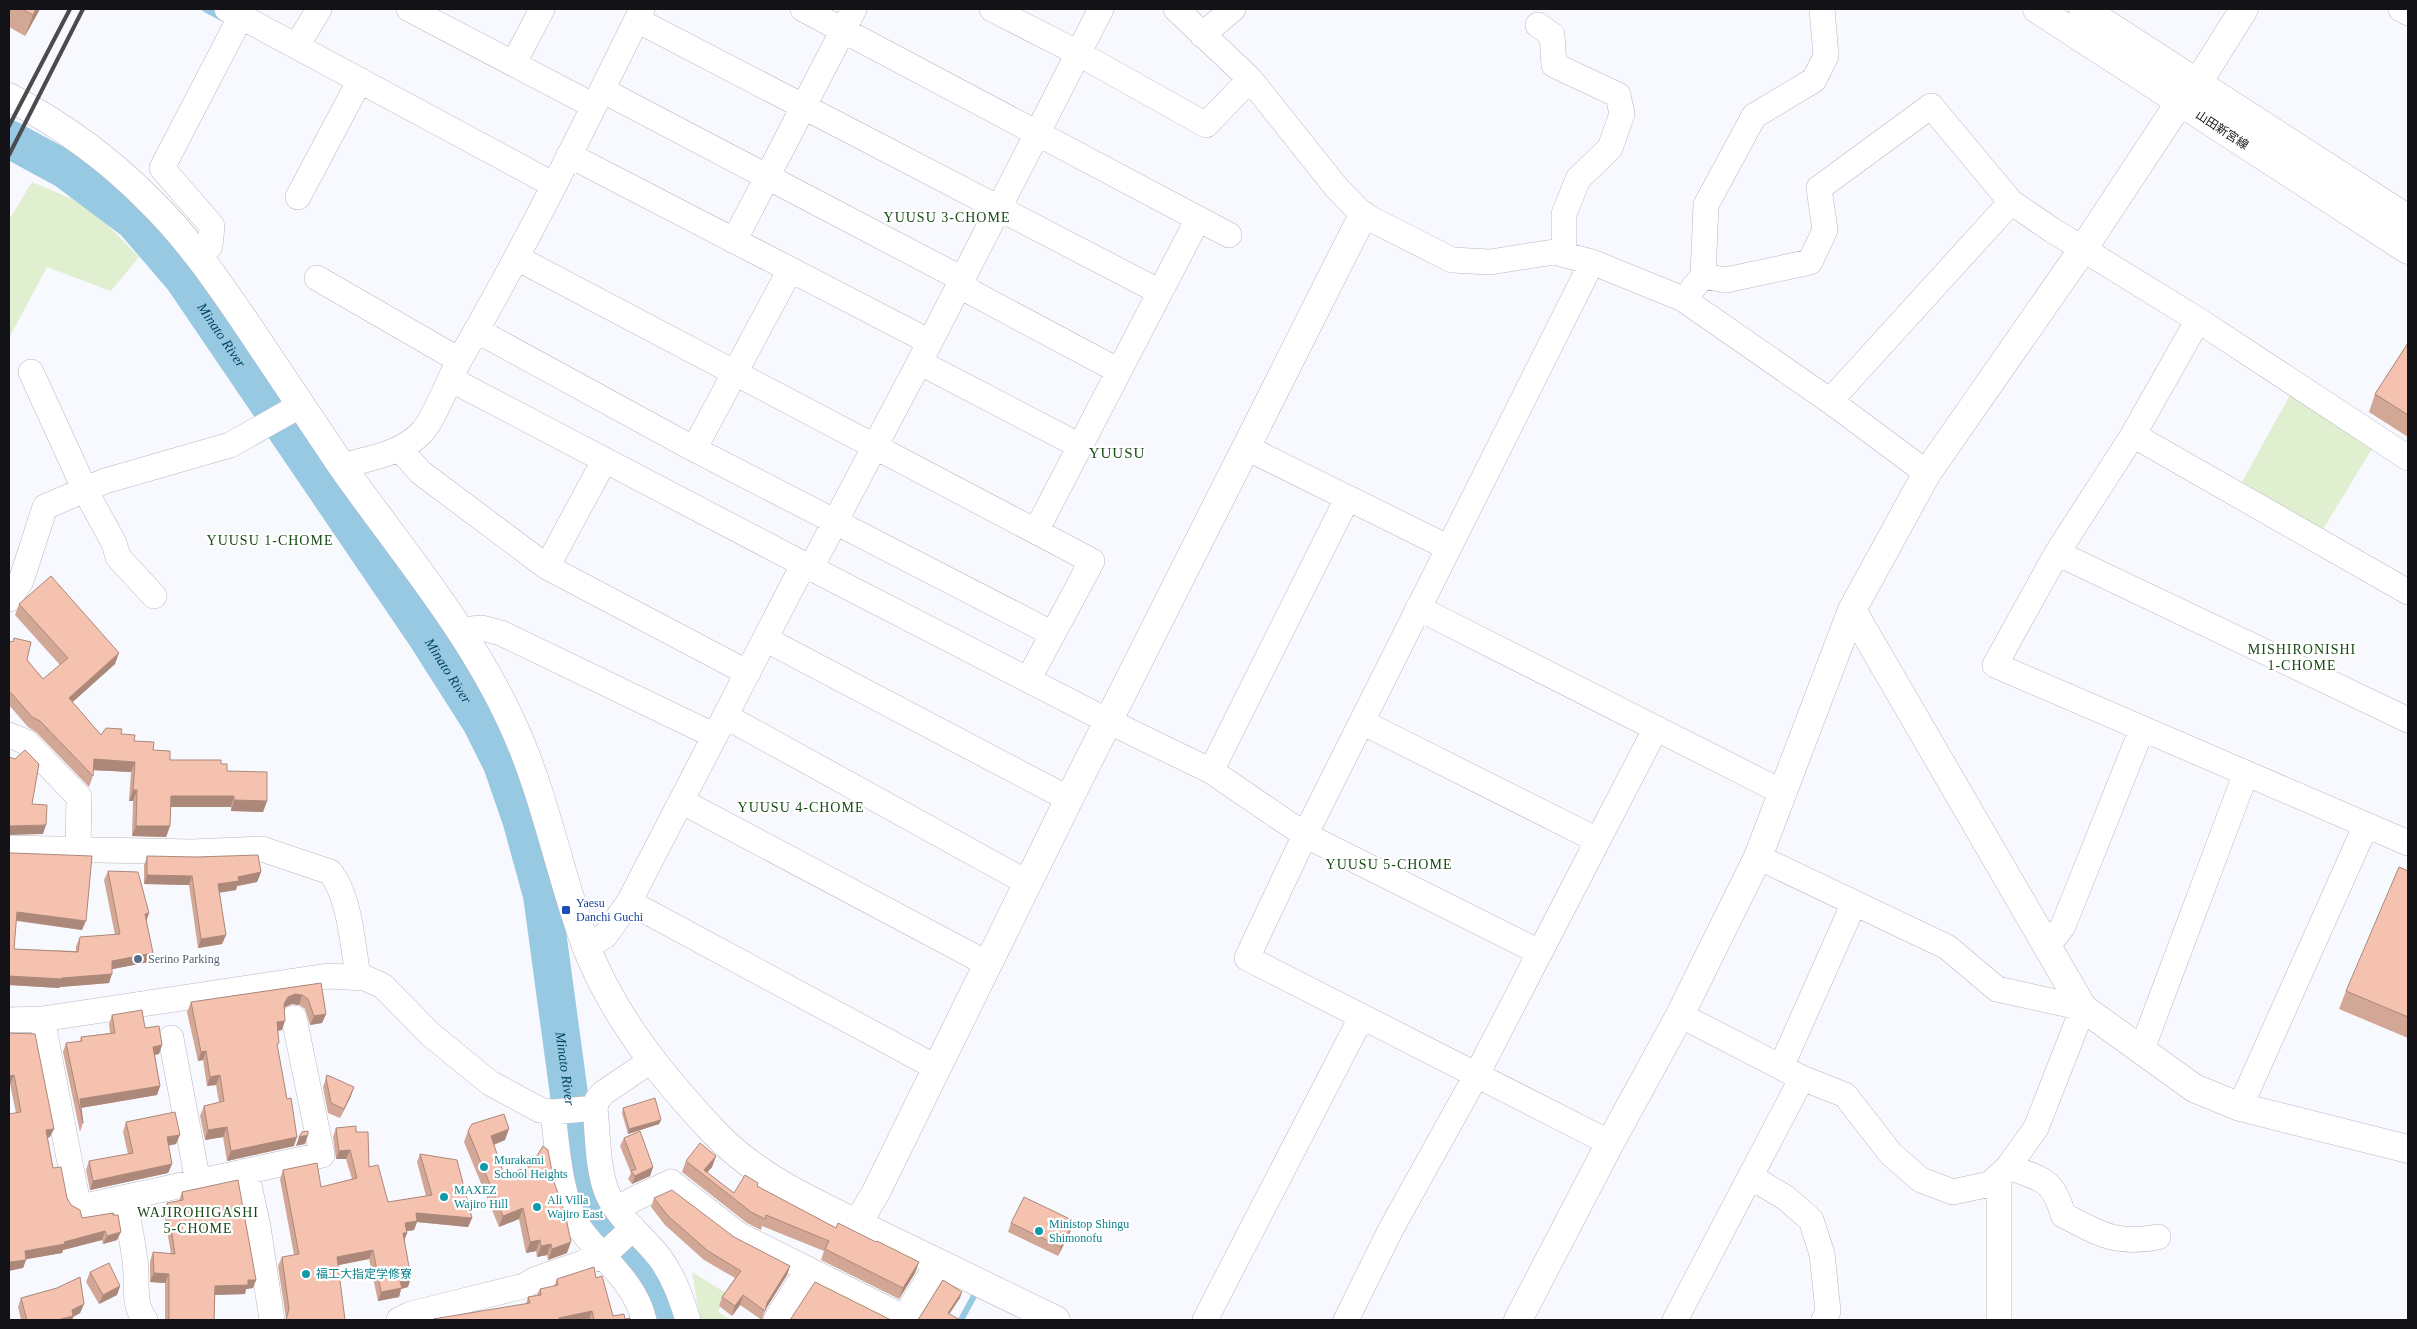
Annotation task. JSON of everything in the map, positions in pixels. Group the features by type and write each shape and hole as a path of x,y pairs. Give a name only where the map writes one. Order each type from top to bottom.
{"street":[{"path":"297,46 318,9"},
{"path":"409,9 514,63 598,98 768,177 962,278 969,290 1119,370"},
{"path":"514,63 542,9"},
{"path":"803,9 849,19 1036,133 1229,235"},
{"path":"992,9 1078,53 1206,125 1250,79"},
{"path":"587,946 605,936 629,902 683,802 798,575 816,558 1101,9"},
{"path":"1176,9 1250,79 1336,187 1363,215 1452,260 1490,262 1554,252 1592,262 1684,300 1830,401 1927,474"},
{"path":"1202,35 1233,9"},
{"path":"1684,300 1703,276 1706,205 1754,116 1814,80 1826,56 1822,9"},
{"name":"山田新宮線","path":"2037,9 2408,219"},
{"name":"山田新宮線","path":"2083,9 2188,93 2408,250"},
{"path":"1518,1320 1610,1143 1680,1015 1758,857 1852,610 1927,474 2244,9"},
{"path":"2401,9 2408,13"},
{"path":"199,256 210,246 212,226 162,168 234,12 554,185"},
{"path":"342,466 400,450 422,432 517,258 640,14 803,106 1160,292"},
{"path":"734,241 849,19"},
{"path":"1538,24 1552,35 1554,65 1618,95 1622,114 1610,148 1578,179 1564,214 1564,255"},
{"path":"298,197 360,80"},
{"path":"9,97 46,117 116,168 153,203 199,256 342,466 461,630 494,685 514,727 539,796 587,946 610,998 652,1060 715,1135 769,1178 857,1224 1056,1320"},
{"path":"1703,276 1726,280 1810,262 1826,230 1820,188 1931,106 2011,202 2082,249 2198,320 2408,458"},
{"path":"569,155 790,270 1080,446"},
{"path":"1830,401 2011,202"},
{"path":"857,1224 876,1192 1069,799 1363,215"},
{"path":"1036,531 1198,219"},
{"path":"517,258 1092,561 1028,680"},
{"path":"1592,262 1305,835 1247,958 1361,1018 1477,1074 1610,1143"},
{"path":"694,449 790,270"},
{"path":"317,278 455,370 604,462 1211,772 1305,835 1539,952"},
{"path":"2198,320 2133,435 2057,553 1995,665 2408,843"},
{"path":"478,331 694,449 1053,634"},
{"path":"31,372 85,490 114,543 118,557 154,596"},
{"path":"9,599 21,581 45,507 105,481 230,445 301,405"},
{"path":"2133,435 2408,592"},
{"path":"1247,448 1449,548"},
{"path":"400,450 420,472 547,567 748,673"},
{"path":"547,567 604,462"},
{"path":"1211,772 1348,498"},
{"path":"2057,553 2408,720"},
{"path":"1418,608 1782,792"},
{"path":"1852,610 2083,1008"},
{"path":"461,630 482,628 501,633 720,726 1028,883"},
{"path":"765,639 1069,799"},
{"path":"1362,722 1597,840"},
{"path":"1346,1320 1391,1229 1477,1074 1656,728"},
{"path":"2047,947 2063,926 2142,728"},
{"path":"9,735 26,742 79,797 78,849"},
{"path":"2142,1049 2246,773"},
{"path":"683,802 988,964"},
{"path":"2240,1107 2366,825"},
{"path":"9,848 192,852 262,849 330,872 335,878 345,906 358,977"},
{"path":"1758,857 1947,947 1997,989 2083,1008 2194,1088 2240,1107 2408,1149"},
{"path":"629,902 937,1068"},
{"path":"1675,1320 1751,1177 1792,1073 1854,903"},
{"path":"9,1020 42,1019 328,976 358,977 384,986 430,1034 490,1083 540,1110 557,1111 591,1108"},
{"path":"1680,1015 1792,1073 1845,1095 1892,1154 1921,1180 1953,1192 1990,1184 2004,1172 2036,1128 2083,1008"},
{"path":"42,1019 78,1204 85,1206 322,1155 294,1018"},
{"path":"1205,1320 1361,1018"},
{"path":"171,1038 198,1182"},
{"path":"652,1060 603,1093 591,1108 608,1195 625,1219 660,1258 678,1288 688,1320"},
{"path":"557,1111 565,1194 580,1229 631,1288 644,1320"},
{"path":"246,1171 258,1227 272,1320"},
{"path":"2004,1172 2043,1180 2058,1194 2063,1215 2111,1239 2136,1241 2158,1237"},
{"path":"1998,1320 2004,1172"},
{"path":"1751,1177 1786,1198 1811,1220 1822,1254 1828,1311 1824,1320"},
{"path":"399,1320 411,1314 524,1286 536,1279 603,1256 636,1198 671,1182 739,1234 904,1319 938,1263"},
{"path":"124,1198 135,1262 138,1319"},
{"path":"776,1320 808,1269"}],"green space":[{"path":"32,182 89,206 139,257 111,291 47,267 9,338 9,220"},
{"path":"2290,395 2373,447 2322,531 2242,482"},
{"path":"692,1272 726,1293 718,1312 731,1320 700,1320"}],"building":[{"path":"22,9 36,9 33,15"},
{"path":"2408,343 2408,415 2375,394"},
{"path":"51,576 119,653 69,698 101,735 106,728 122,729 121,734 135,735 134,741 154,742 153,750 170,751 170,760 221,760 221,764 227,764 227,771 267,772 267,801 234,800 234,796 171,796 170,826 136,826 137,790 133,790 135,762 94,759 93,776 9,692 9,641 13,642 14,638 31,642 27,660 43,679 68,658 19,604"},
{"path":"25,750 39,764 32,804 47,805 46,825 9,826 9,757 15,759"},
{"path":"9,853 92,856 86,921 17,912 14,949 78,952 80,937 120,934 108,871 138,872 149,913 145,914 153,953 112,961 112,974 62,979 9,976"},
{"path":"258,855 261,872 238,877 239,881 218,884 226,935 201,939 192,876 147,875 147,856"},
{"path":"2399,867 2408,871 2408,1017 2346,991"},
{"path":"321,983 326,1014 314,1016 308,999 302,995 295,994 288,997 284,1004 285,1021 277,1022 279,1043 277,1044 287,1099 291,1098 297,1137 231,1151 227,1127 208,1130 204,1106 224,1101 220,1075 210,1077 206,1051 201,1052 191,1002"},
{"path":"142,1010 145,1028 159,1026 162,1045 153,1047 160,1086 80,1099 83,1123 66,1043 82,1041 81,1037 115,1033 112,1015"},
{"path":"9,1033 35,1034 54,1129 46,1130 53,1168 61,1167 67,1198 71,1205 80,1210 82,1218 113,1213 113,1215 118,1215 121,1232 107,1236 105,1231 64,1242 65,1244 25,1251 26,1260 9,1262 9,1114 21,1112 14,1075 9,1076"},
{"path":"327,1075 354,1087 344,1109 331,1103"},
{"path":"655,1098 661,1120 629,1129 623,1108"},
{"path":"175,1112 180,1135 167,1137 172,1164 93,1181 89,1161 133,1153 126,1122"},
{"path":"504,1114 509,1129 491,1136 504,1175 531,1166 543,1146 548,1150 554,1182 565,1213 571,1242 552,1249 551,1244 541,1246 540,1240 530,1242 523,1208 503,1216 468,1131 472,1124"},
{"path":"356,1126 356,1132 368,1132 369,1167 378,1165 388,1202 432,1195 420,1154 457,1160 472,1218 416,1213 417,1221 405,1223 407,1233 403,1233 411,1278 400,1281 402,1288 381,1292 373,1250 337,1257 345,1320 286,1320 289,1309 282,1257 299,1254 283,1170 317,1163 321,1187 357,1178 350,1150 339,1151 336,1128"},
{"path":"308,1131 308,1135 299,1137 302,1132"},
{"path":"640,1131 653,1167 635,1176 631,1171 636,1169 624,1138"},
{"path":"700,1143 716,1156 704,1170 734,1193 745,1175 758,1183 757,1186 836,1228 838,1223 919,1262 903,1288 825,1249 829,1241 766,1215 765,1219 751,1212 686,1161"},
{"path":"238,1180 256,1280 248,1280 248,1285 215,1286 214,1320 169,1320 169,1274 154,1273 153,1252 175,1254 167,1203 183,1200 182,1192"},
{"path":"672,1190 734,1237 790,1266 767,1303 765,1311 743,1295 735,1306 722,1297 741,1271 708,1251 668,1216 654,1198"},
{"name":"Ministop Shingu Shimonofu","path":"1024,1197 1074,1221 1061,1247 1011,1223"},
{"path":"109,1263 120,1286 103,1295 90,1272"},
{"path":"594,1267 596,1278 602,1276 613,1316 624,1314 625,1319 630,1318 630,1320 594,1320 592,1311 559,1318 559,1320 433,1320 530,1303 528,1297 541,1295 540,1289 558,1285 557,1279"},
{"path":"80,1277 84,1304 72,1310 73,1316 57,1320 27,1320 21,1298 57,1288"},
{"path":"943,1280 962,1292 948,1313 960,1320 918,1320"},
{"path":"815,1282 891,1320 790,1320"}],"waterway":[{"path":"205,9 222,18"},
{"name":"Minato River","path":"9,139 66,170 134,221 183,278 427,637 481,722 502,764 521,819 542,895 584,1205 658,1302 662,1320"},
{"path":"961,1320 974,1296"}],"railway":[{"path":"9,126 70,9"},
{"path":"9,155 83,9"}],"place":[{"name":"Yaesu Danchi Guchi","path":"566,910"},
{"name":"Serino Parking","path":"138,959"},
{"name":"Murakami School Heights","path":"484,1167"},
{"name":"MAXEZ Wajiro Hill","path":"444,1197"},
{"name":"Ali Villa Wajiro East","path":"537,1207"},
{"name":"Ministop Shingu Shimonofu","path":"1039,1231"},
{"name":"福工大指定学修寮","path":"306,1274"}],"district":[{"name":"YUUSU 3-CHOME","path":"947,217"},
{"name":"YUUSU","path":"1117,453"},
{"name":"YUUSU 1-CHOME","path":"270,540"},
{"name":"MISHIRONISHI 1-CHOME","path":"2302,658"},
{"name":"YUUSU 4-CHOME","path":"801,807"},
{"name":"YUUSU 5-CHOME","path":"1389,864"},
{"name":"WAJIROHIGASHI 5-CHOME","path":"198,1220"}]}
